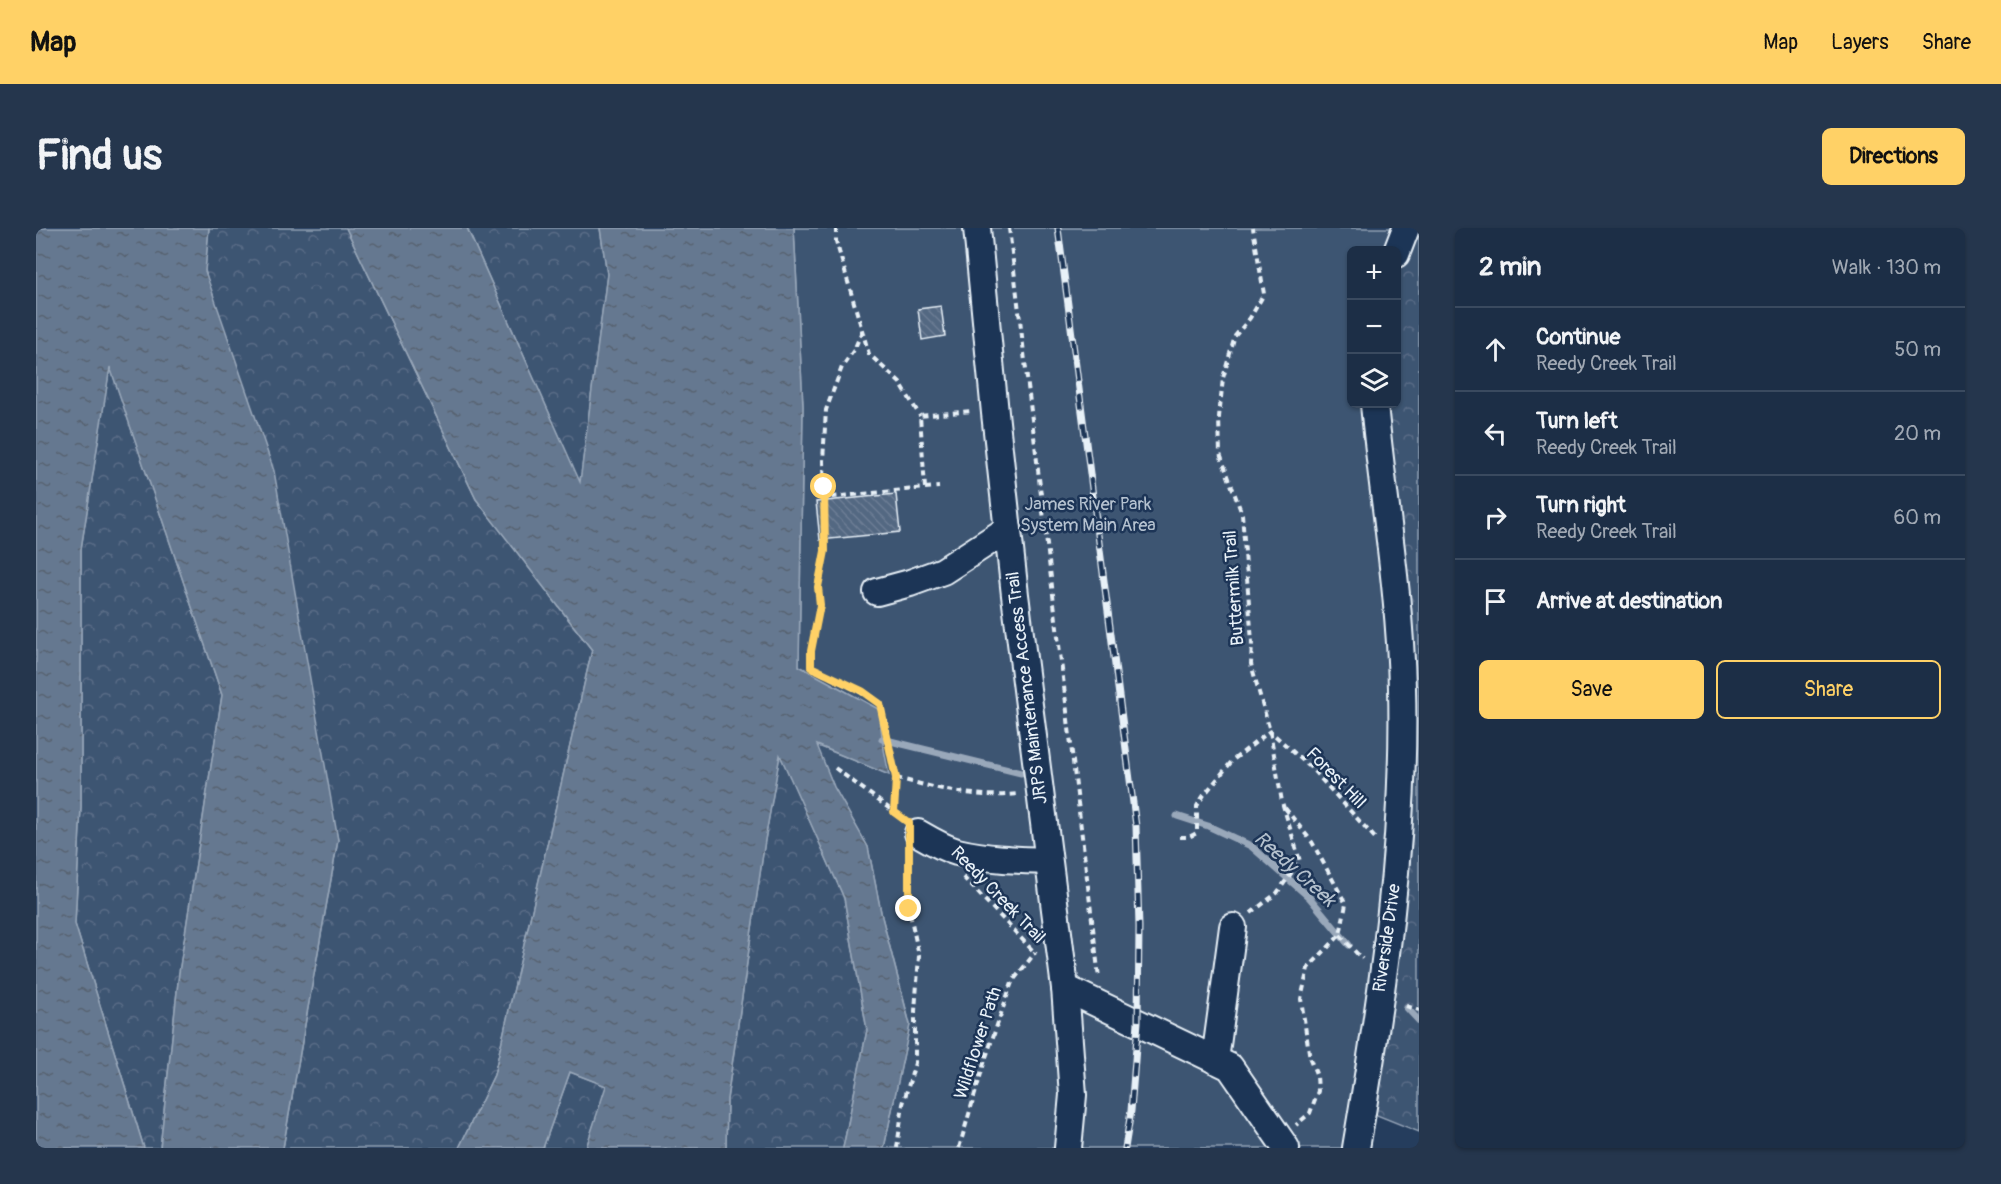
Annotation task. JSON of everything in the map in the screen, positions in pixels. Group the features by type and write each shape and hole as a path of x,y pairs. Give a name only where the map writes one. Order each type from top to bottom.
{"street":[{"name":"JRPS Maintenance Access Trail","path":"977,228 994,409 1065,988 1073,1095 1068,1148"},
{"path":"1399,246 1406,228"},
{"name":"Riverside Drive","path":"1356,1148 1393,898 1399,827 1401,759 1402,689 1399,619 1375,408"},
{"path":"877,592 943,571 1008,529"},
{"path":"914,828 932,841 956,852 1048,861"},
{"path":"1215,1060 1233,927"},
{"path":"1065,988 1230,1067 1283,1141"}],"path":[{"path":"836,228 836,241 869,354 900,383 920,416 925,488"},
{"path":"1009,228 1102,1005"},
{"name":"Buttermilk Trail","path":"1233,927 1277,893 1300,861 1282,802 1270,731 1251,664 1252,642 1242,514 1220,454 1219,417 1223,378 1235,336 1250,318 1264,294 1253,228"},
{"path":"862,331 855,350 842,367 826,410 823,461 825,551 818,587 820,605 811,651 811,667 862,691 880,704 894,762 896,778 894,812"},
{"path":"920,416 994,409"},
{"path":"821,498 939,488"},
{"path":"1180,837 1189,837 1197,833 1197,806 1204,795 1233,760 1270,731"},
{"name":"Forest Hill","path":"1270,731 1311,768 1381,844"},
{"path":"835,768 914,828 909,909 919,956 915,1011 915,1063 903,1104 897,1148"},
{"path":"896,778 951,792 985,795 1021,794"},
{"path":"1282,802 1297,826 1311,842 1346,904 1340,935 1308,968 1301,999 1310,1059 1317,1076 1318,1091 1310,1113 1293,1127 1283,1141"},
{"name":"Reedy Creek Trail","path":"959,873 1065,988"},
{"path":"1340,935 1365,962"},
{"name":"Wildflower Path","path":"959,1148 985,1060 1012,982 1035,953"},
{"path":"1406,1006 1419,1010"}],"green space":[{"path":"209,228 346,228 476,499 592,650 494,1075 459,1148 283,1148 338,840 205,270"},
{"path":"467,228 600,228 607,274 580,483"},
{"name":"James River Park System Main Area","path":"794,228 1406,228 1398,246 1347,246 1347,408 1374,408 1402,689 1356,1148 884,1148 910,1024 882,917 868,847 834,787 816,745 888,774 880,710 799,666 803,406"},
{"path":"1406,228 1419,228 1419,1132 1362,1109 1374,408 1401,408 1400,246"},
{"path":"110,366 222,695 179,973 160,1148 144,1148 75,924 81,807 81,549"},
{"path":"780,754 844,898 867,1030 843,1148 726,1148 727,1100 765,840"},
{"path":"570,1072 607,1086 586,1148 543,1148"}],"water":[{"path":"36,228 209,228 205,271 274,471 338,840 283,1148 160,1148 179,973 222,695 110,367 81,549 81,807 75,924 144,1148 36,1148"},
{"path":"346,228 467,228 580,482 607,274 600,228 794,228 803,406 799,666 880,710 882,739 889,775 817,745 834,787 868,847 882,917 910,1025 884,1148 843,1148 867,1030 844,898 780,755 765,840 727,1099 726,1148 586,1148 606,1086 570,1072 543,1148 459,1148 494,1075 592,650 476,499"}],"building":[{"path":"941,306 945,336 922,340 918,309"},
{"path":"896,494 900,532 820,540 816,502"}],"waterway":[{"name":"Reedy Creek","path":"882,739 1021,773"},
{"name":"Reedy Creek","path":"1177,816 1208,826 1251,846 1309,897 1349,945"},
{"name":"Reedy Creek","path":"1407,1008 1419,1021"}],"railway":[{"path":"1058,228 1136,826 1139,927 1138,1022 1131,1111 1125,1148"}],"route":[{"path":"824,487 825,551 818,587 820,605 811,651 811,667 862,691 880,704 894,762 896,778 894,812 909,823 909,909"}]}
